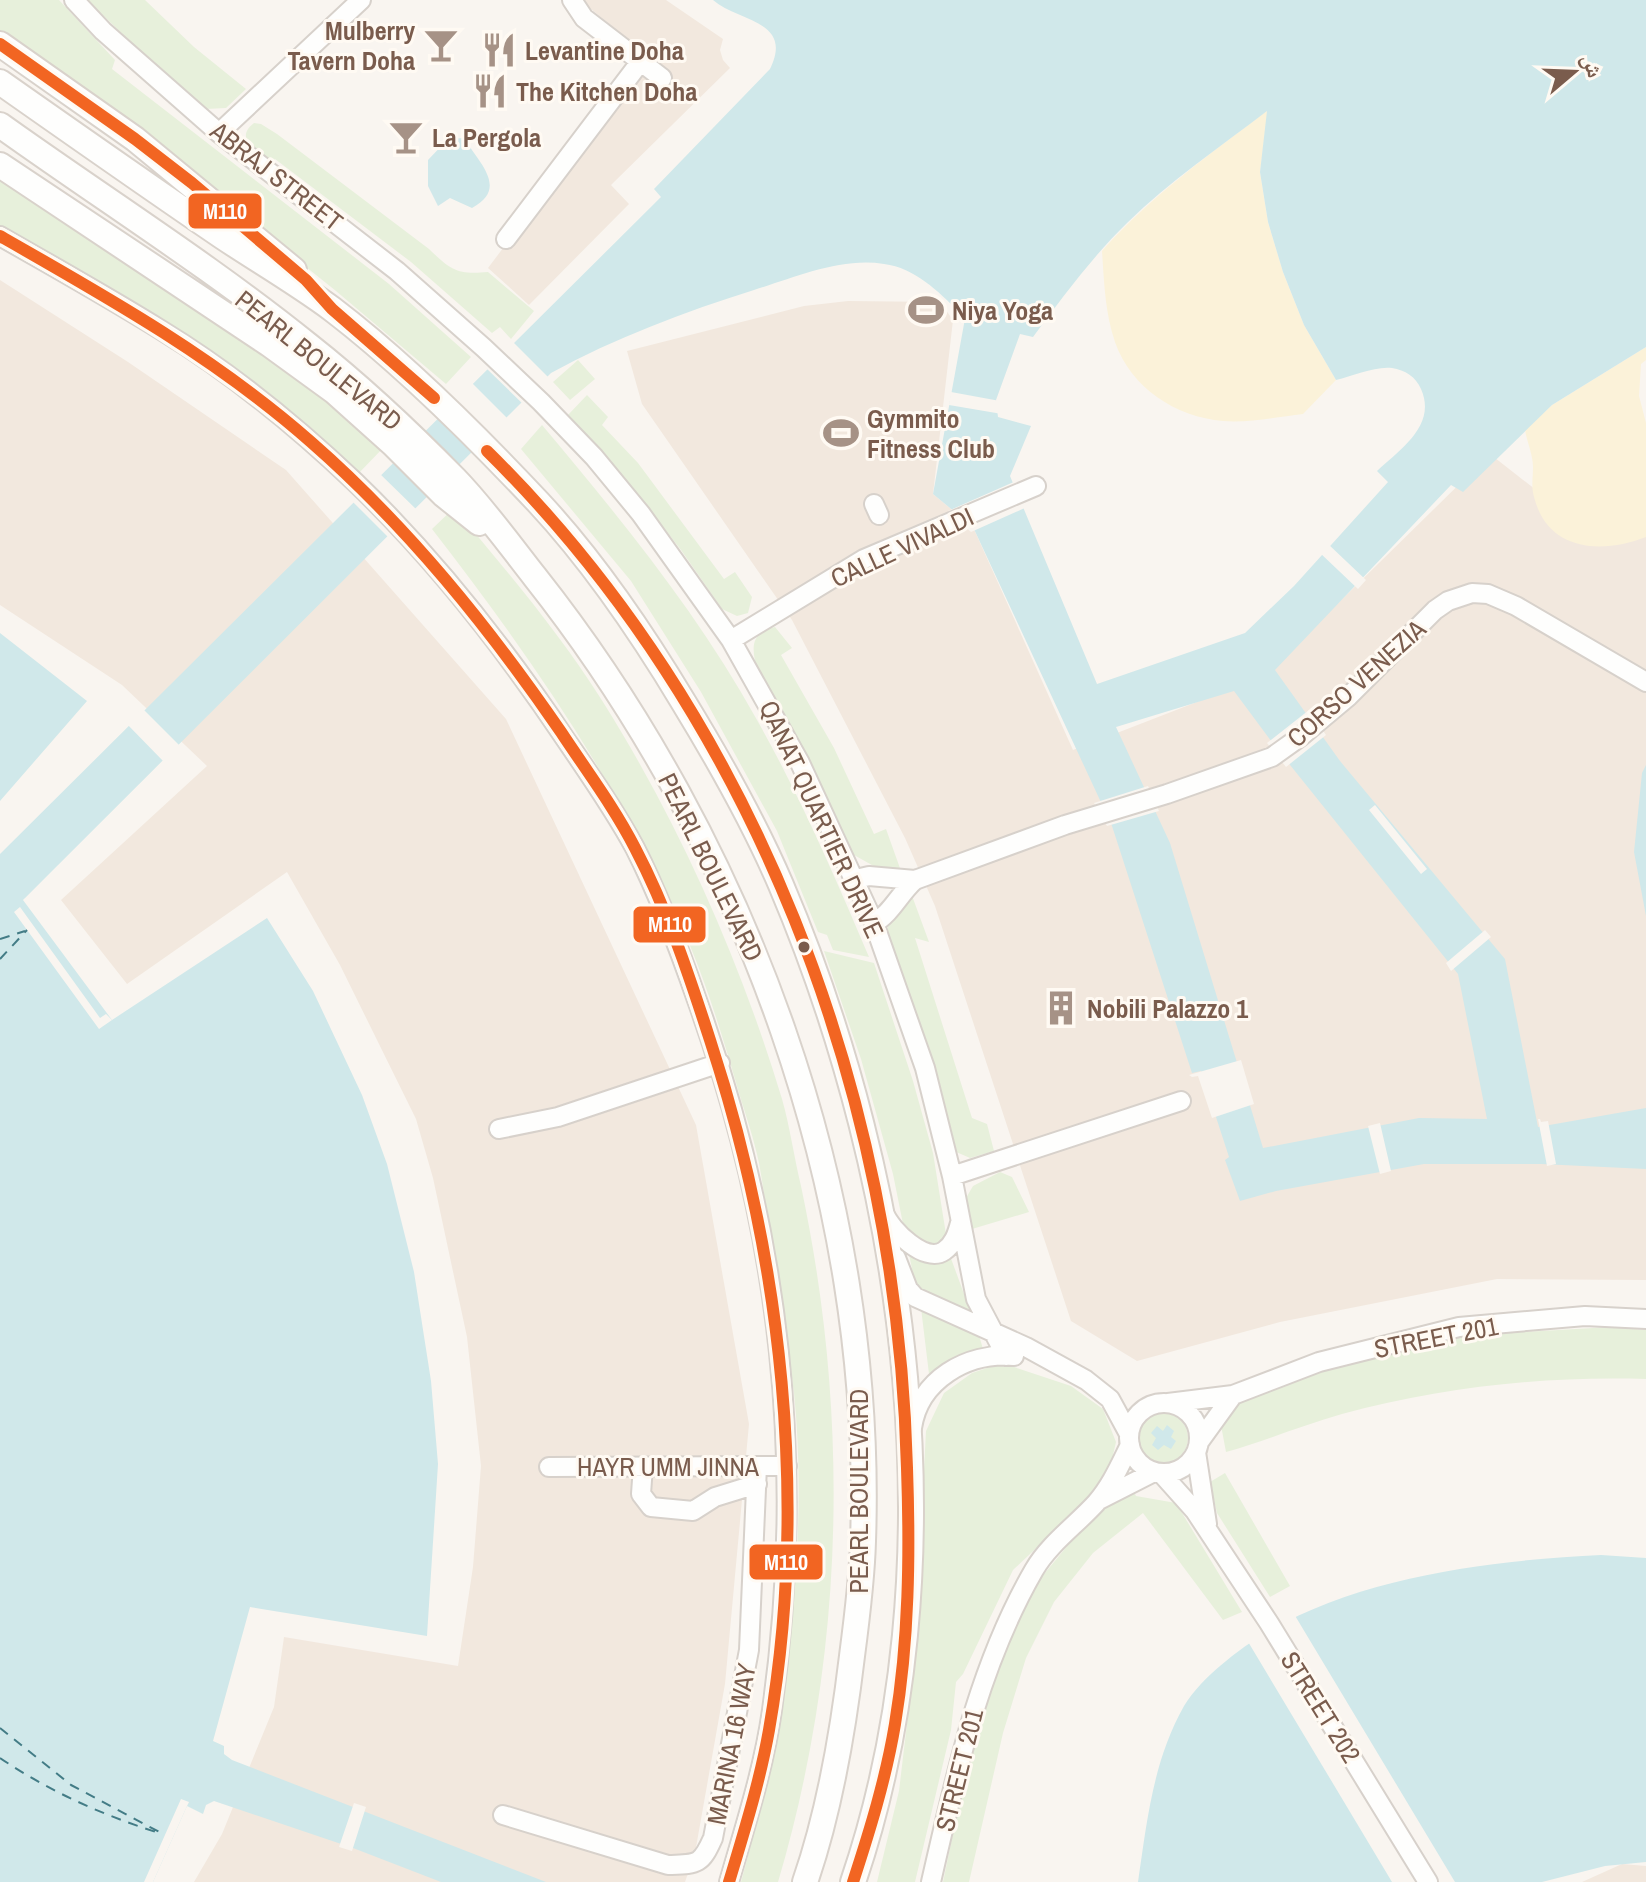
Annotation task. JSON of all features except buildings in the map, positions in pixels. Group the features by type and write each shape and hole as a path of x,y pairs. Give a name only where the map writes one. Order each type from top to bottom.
{"main road":[{"path":"0,44 192,183 306,280 332,309"},
{"name":"PEARL BOULEVARD","path":"0,82 332,309 434,398 540,504 627,614 665,672 735,790 779,881 830,1014 870,1157 900,1328 910,1471 906,1615 898,1704 853,1882"},
{"name":"PEARL BOULEVARD","path":"0,125 294,334 355,383 399,438 512,549 615,686 672,780 712,857 751,945 781,1026 832,1210 853,1334 859,1395 863,1540 851,1664 838,1750 818,1843 805,1882"},
{"path":"0,165 269,344 399,438"}],"street":[{"name":"ABRAJ STREET","path":"74,0 103,31 219,133 397,271 541,402"},
{"path":"219,133 361,0"},
{"path":"572,0 584,18 662,78"},
{"path":"506,239 641,61"},
{"path":"0,236 176,340 265,405 354,481 474,610 529,684 634,847 682,958 720,1063 759,1214 772,1286 784,1394 787,1466 781,1625 771,1715 729,1882"},
{"name":"QANAT QUARTIER DRIVE","path":"541,402 594,457 641,514 731,640 794,750 856,879 925,1068 952,1176 976,1299 1006,1356"},
{"name":"CALLE VIVALDI","path":"731,640 864,559 1036,486"},
{"name":"CORSO VENEZIA","path":"874,923 887,913 915,880 1065,825 1263,761 1300,737 1349,696 1435,610 1448,601 1472,593 1488,594 1516,606 1646,682"},
{"name":"CORSO VENEZIA","path":"856,879 869,876 915,880"},
{"path":"499,1129 558,1117 720,1063"},
{"path":"952,1176 1181,1101"},
{"path":"878,1200 896,1233 927,1251 943,1252 955,1240 960,1222"},
{"name":"STREET 201","path":"878,1200 898,1265 915,1297 1051,1360 1086,1380 1110,1399 1129,1440 1112,1479 1097,1502 1048,1551 1035,1569 991,1659 961,1750 931,1882"},
{"name":"STREET 201","path":"1110,1399 1159,1404 1233,1395 1319,1362 1459,1327 1585,1316 1646,1319"},
{"name":"STREET 201","path":"910,1471 914,1416 922,1397 945,1372 977,1360 1006,1356 1051,1360"},
{"path":"1198,1447 1195,1420 1188,1411 1159,1404 1135,1417 1129,1440 1141,1464 1157,1472 1182,1468 1198,1447 1233,1395"},
{"name":"STREET 202","path":"1198,1447 1203,1509 1211,1534"},
{"path":"643,1466 641,1494 651,1507 668,1510 693,1511 757,1475"},
{"name":"HAYR UMM JINNA","path":"549,1467 643,1466 757,1475 787,1466"},
{"name":"STREET 201","path":"1097,1502 1157,1472"},
{"name":"STREET 202","path":"1157,1472 1195,1511 1211,1534 1428,1882"},
{"name":"MARINA 16 WAY","path":"503,1815 668,1865 695,1865 704,1858 713,1838 749,1650 757,1475"}],"shaded area":[{"path":"580,0 666,0 723,39 720,50 730,68 611,185 629,204 529,305 488,268 648,56"},
{"path":"0,280 128,362 286,470 506,719 696,1125 749,1424 725,1684 695,1853 685,1882 194,1882 222,1834 274,1707 284,1637 458,1666 473,1567 481,1466 467,1337 433,1178 416,1119 340,965 287,872 127,984 61,900 207,766 122,685 0,605"},
{"path":"848,301 940,302 953,320 933,494 973,527 1073,750 1264,676 1490,454 1591,533 1646,514 1646,1280 1497,1279 1280,1322 1137,1361 1071,1321 935,906 905,838 792,620 642,404 627,351 804,306"},
{"path":"1622,1864 1646,1866 1646,1882 1582,1882"}],"green space":[{"path":"0,0 59,0 115,60 112,69 389,284 471,357 446,384 190,174 0,38"},
{"path":"87,0 145,0 194,47 246,89 226,108 206,109 184,93"},
{"path":"254,123 277,134 449,266 462,272 488,272 534,311 511,339 500,327 492,333 411,262 275,159 272,163 255,150 246,134"},
{"path":"0,176 300,378 385,446 357,475 272,397 144,311 0,227"},
{"path":"578,360 595,379 570,400 553,382"},
{"path":"587,395 608,417 602,425 638,463 724,579 735,572 752,597 748,613 737,616 722,609 642,500 568,415"},
{"path":"542,425 657,567 734,680 802,807 869,957 833,950 827,935 818,932 777,831 701,692 631,581 521,449"},
{"path":"454,508 568,651 603,702 658,796 727,945 765,1047 787,1120 817,1273 828,1360 833,1448 833,1536 828,1623 817,1710 800,1797 778,1882 741,1882 780,1702 795,1577 798,1515 794,1393 757,1154 698,966 666,892 638,837 575,730 506,628 432,529"},
{"path":"775,627 792,648 781,655 834,748 874,834 886,829 901,871 888,874 854,855 757,670 754,643 761,633"},
{"path":"911,893 929,942 915,938 972,1118 987,1124 994,1151 970,1158 954,1151 886,936 890,914"},
{"path":"824,951 874,963 933,1153 949,1253 971,1313 916,1289 893,1174 861,1059"},
{"path":"1000,1172 1012,1177 1029,1212 972,1229 966,1198 973,1186"},
{"path":"921,1308 978,1332 983,1349 929,1374"},
{"path":"1610,1327 1646,1330 1646,1379 1569,1379 1455,1390 1342,1414 1226,1452 1220,1420 1237,1396 1345,1359 1469,1335"},
{"path":"1002,1363 1071,1386 1103,1409 1116,1442 1111,1464 1099,1489 1013,1570 963,1674 956,1682 951,1730 915,1882 877,1882 899,1791 914,1665 926,1431 944,1393 972,1373"},
{"path":"1163,1413 1181,1420 1188,1438 1181,1456 1163,1463 1145,1456 1138,1438 1145,1420"},
{"path":"1225,1473 1290,1586 1270,1597 1217,1513 1210,1482"},
{"path":"1134,1492 1136,1496 1176,1503 1242,1612 1223,1620 1143,1513 1093,1553 1054,1602 1026,1658 1003,1733 969,1882 943,1882 961,1795 998,1663 1040,1579 1087,1522 1112,1501"}],"sand":[{"path":"1268,110 1260,172 1268,222 1304,325 1336,380 1303,414 1223,421 1172,406 1157,397 1132,373 1115,342 1109,320 1102,251 1161,194"},
{"path":"1646,347 1646,360 1641,364 1639,396 1646,423 1646,537 1612,546 1579,544 1551,529 1541,515 1533,493 1533,462 1525,430 1552,405"}],"water":[{"path":"713,0 1646,0 1646,347 1552,405 1463,492 1451,485 1275,670 1340,761 1505,959 1538,1127 1646,1108 1646,1169 1541,1164 1424,1164 1276,1191 1240,1201 1225,1160 1229,1157 1201,1071 1192,1073 1112,826 973,527 933,494 966,313 959,312 934,289 906,270 884,264 851,263 728,298 625,337 551,373 23,900 112,1020 267,918 313,991 362,1095 387,1164 414,1272 431,1381 438,1464 427,1636 250,1607 213,1741 224,1746 224,1754 232,1760 546,1882 441,1882 353,1848 214,1801 206,1805 203,1814 187,1806 153,1882 0,1882 0,854 661,197 654,189 770,69 775,41 769,31","holes":["1267,111 1260,172 1268,222 1304,325 1336,380 1378,368 1401,370 1419,385 1425,402 1424,414 1406,445 1377,471 1388,482 1294,586 1245,633 1097,684 1010,476 1031,426 998,417 996,400 1020,334 1033,337 1090,264 1143,208","1234,691 1458,974 1487,1119 1419,1118 1263,1148 1170,843 1116,727"]},
{"path":"464,138 488,175 488,192 472,208 450,198 438,206 428,186 428,160 448,139"},
{"path":"0,633 87,701 0,801"},
{"path":"1646,765 1646,916 1634,852 1642,773"},
{"path":"1167,1425 1174,1431 1171,1437 1176,1441 1171,1449 1164,1445 1158,1450 1152,1445 1156,1438 1151,1433 1157,1426 1163,1431"},
{"path":"1601,1555 1646,1558 1646,1862 1605,1866 1542,1882 1138,1882 1153,1792 1173,1727 1200,1684 1259,1637 1303,1614 1350,1595 1400,1581 1503,1563"}],"pier":[{"path":"511,340 550,379 524,405 485,367"},
{"path":"470,381 509,420 475,454 436,415"},
{"path":"951,392 1000,401 1002,414 949,405"},
{"path":"378,472 418,511 390,539 351,500"},
{"path":"1016,481 1027,507 971,532 948,511"},
{"path":"1327,543 1366,580 1358,589 1319,552"},
{"path":"142,708 181,747 165,763 126,723"},
{"path":"1309,710 1326,735 1286,767 1267,743"},
{"path":"1148,786 1159,811 1107,826 1094,803"},
{"path":"1375,805 1427,869 1421,874 1369,810"},
{"path":"20,907 100,1018 106,1014 112,1020 99,1029 14,912"},
{"path":"1485,930 1491,937 1451,971 1446,963"},
{"path":"1241,1060 1254,1104 1212,1118 1198,1076 1189,1075"},
{"path":"1538,1119 1548,1121 1556,1164 1547,1166"},
{"path":"1380,1123 1391,1171 1380,1174 1368,1126"},
{"path":"1294,1614 1455,1882 1392,1882 1247,1640"},
{"path":"181,1799 189,1802 153,1882 144,1882"},
{"path":"354,1803 366,1807 352,1851 339,1847"}],"ferry route":[{"path":"0,959 27,930"},
{"path":"0,939 25,931"},
{"path":"0,1728 71,1785 165,1835"},
{"path":"0,1758 75,1801 156,1832"}],"transit line":[{"name":"M110","path":"0,44 192,183 306,280 332,309 434,398"},
{"name":"M110","path":"0,236 161,331 238,384 311,442 381,508 445,579 533,693 618,818 657,895 694,991 735,1123 771,1295 782,1382 787,1469 787,1557 781,1644 765,1749 729,1882"},
{"name":"M110","path":"487,451 582,555 665,669 735,791 794,919 841,1052 875,1189 897,1328 908,1500 907,1597 900,1692 882,1784 853,1882"}],"place":[{"name":"Mulberry Tavern Doha","path":"441,45"},
{"name":"Levantine Doha","path":"499,50"},
{"name":"The Kitchen Doha","path":"490,91"},
{"name":"La Pergola","path":"406,137"},
{"name":"Niya Yoga","path":"926,310"},
{"name":"Gymmito Fitness Club","path":"841,433"},
{"name":"Nobili Palazzo 1","path":"1061,1008"}]}
